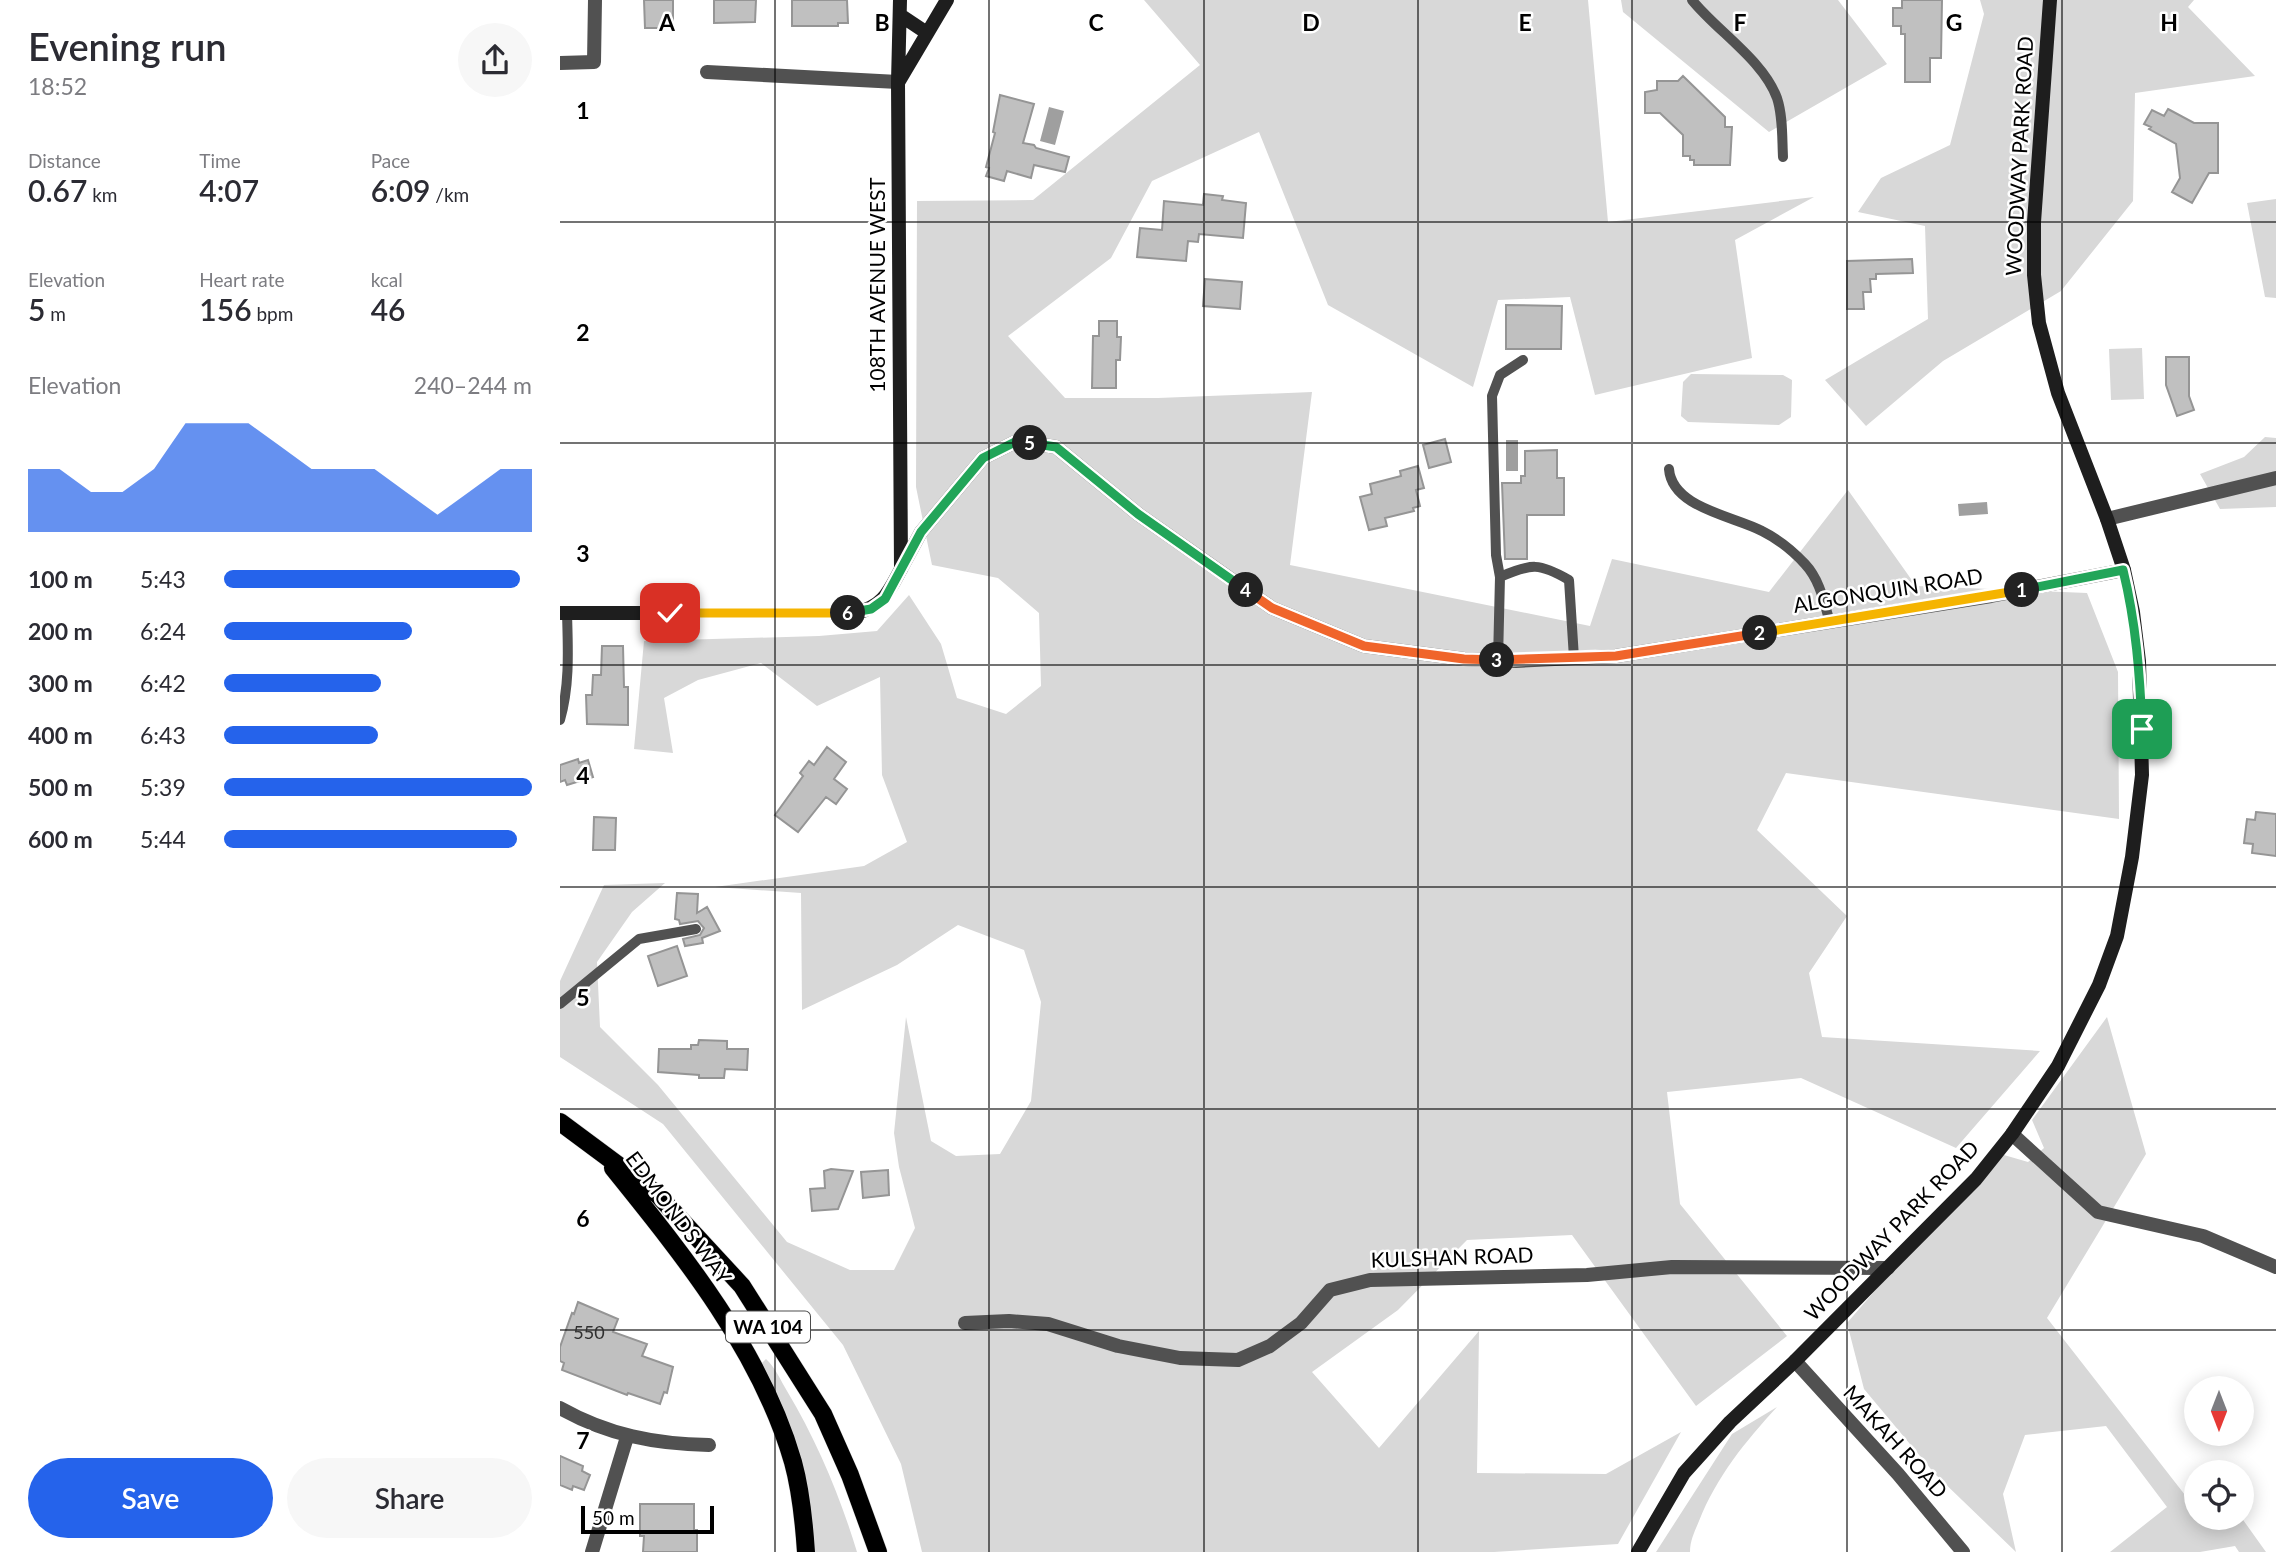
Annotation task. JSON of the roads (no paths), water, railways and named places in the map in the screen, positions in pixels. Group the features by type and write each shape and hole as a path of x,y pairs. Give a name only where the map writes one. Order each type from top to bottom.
{"main road":[{"name":"EDMONDS WAY","path":"560,1122 657,1194 742,1286 823,1414 850,1475 878,1552"},
{"name":"EDMONDS WAY","path":"595,1146 661,1227 716,1305 762,1384 780,1423 794,1465 804,1517 806,1552"}],"street":[{"path":"560,63 594,62 595,0"},
{"path":"706,72 898,82 947,0"},
{"name":"WOODWAY PARK ROAD","path":"1638,1552 1684,1473 1730,1422 1976,1179 2012,1134 2058,1066 2099,985 2117,936 2132,857 2142,775 2139,661 2133,612 2123,570 2107,519 2058,393 2045,350 2034,275 2037,165 2050,0"},
{"path":"900,7 927,33"},
{"name":"108TH AVENUE WEST","path":"900,7 898,82 901,569"},
{"name":"ALGONQUIN ROAD","path":"901,569 921,532 983,458 1017,441 1056,447 1138,514 1272,608 1364,646 1464,659 1616,656 1991,596 2123,570"},
{"path":"2107,519 2276,478"},
{"path":"564,613 857,613 871,609 885,599 901,569"},
{"path":"2012,1134 2098,1212 2203,1236 2276,1267"},
{"name":"KULSHAN ROAD","path":"965,1323 1009,1321 1048,1324 1118,1346 1170,1356 1238,1360 1270,1346 1301,1323 1330,1290 1370,1280 1587,1275 1672,1267 1888,1268"},
{"name":"MAKAH ROAD","path":"1794,1361 1898,1475 1963,1552"},
{"path":"560,1408 627,1437 670,1444 709,1445"},
{"path":"592,1552 627,1437"}],"lane":[{"path":"1692,0 1764,75 1776,97 1783,157"},
{"path":"1498,660 1500,577 1496,555 1492,396 1500,375 1524,360"},
{"path":"1668,469 1675,489 1707,510 1764,531 1806,565 1818,584 1830,623"},
{"path":"1500,577 1524,567 1549,568 1569,580 1574,658"},
{"path":"560,720 567,675 564,613"},
{"path":"560,1004 639,939 696,929"}]}
